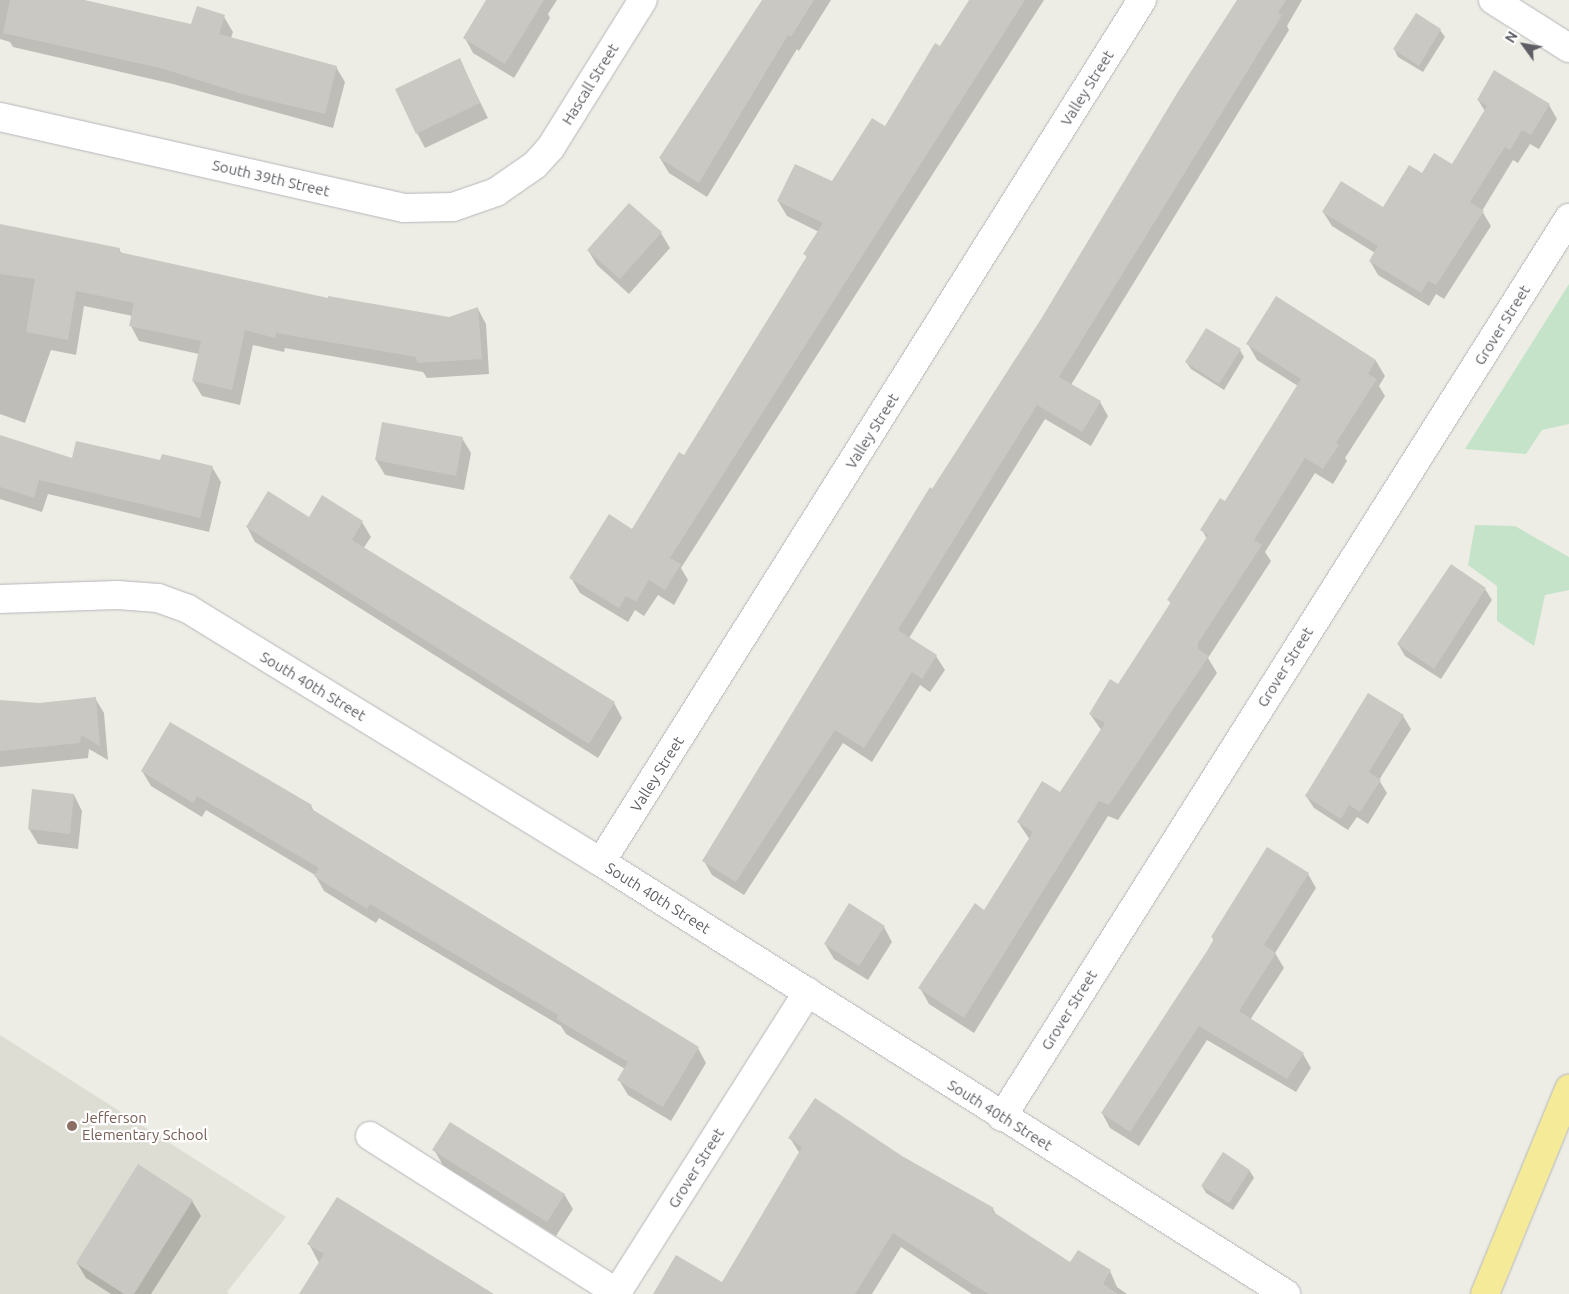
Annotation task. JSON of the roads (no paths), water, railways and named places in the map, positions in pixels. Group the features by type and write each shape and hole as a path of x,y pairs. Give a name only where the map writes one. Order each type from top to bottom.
{"highway":[{"path":"1485,1294 1569,1089"}],"street":[{"name":"Hascall Street","path":"535,165 551,147 643,0"},
{"name":"Valley Street","path":"601,862 1142,0"},
{"path":"1493,0 1569,48"},
{"name":"South 39th Street","path":"0,116 404,208 453,207 496,192 535,165"},
{"name":"Grover Street","path":"1002,1117 1569,218"},
{"name":"South 40th Street","path":"0,599 118,595 158,598 188,609 601,862 1002,1117 1286,1294"},
{"name":"Grover Street","path":"616,1294 808,992"},
{"path":"370,1136 616,1294"}],"place":[{"name":"Jefferson Elementary School","path":"72,1126"}]}
